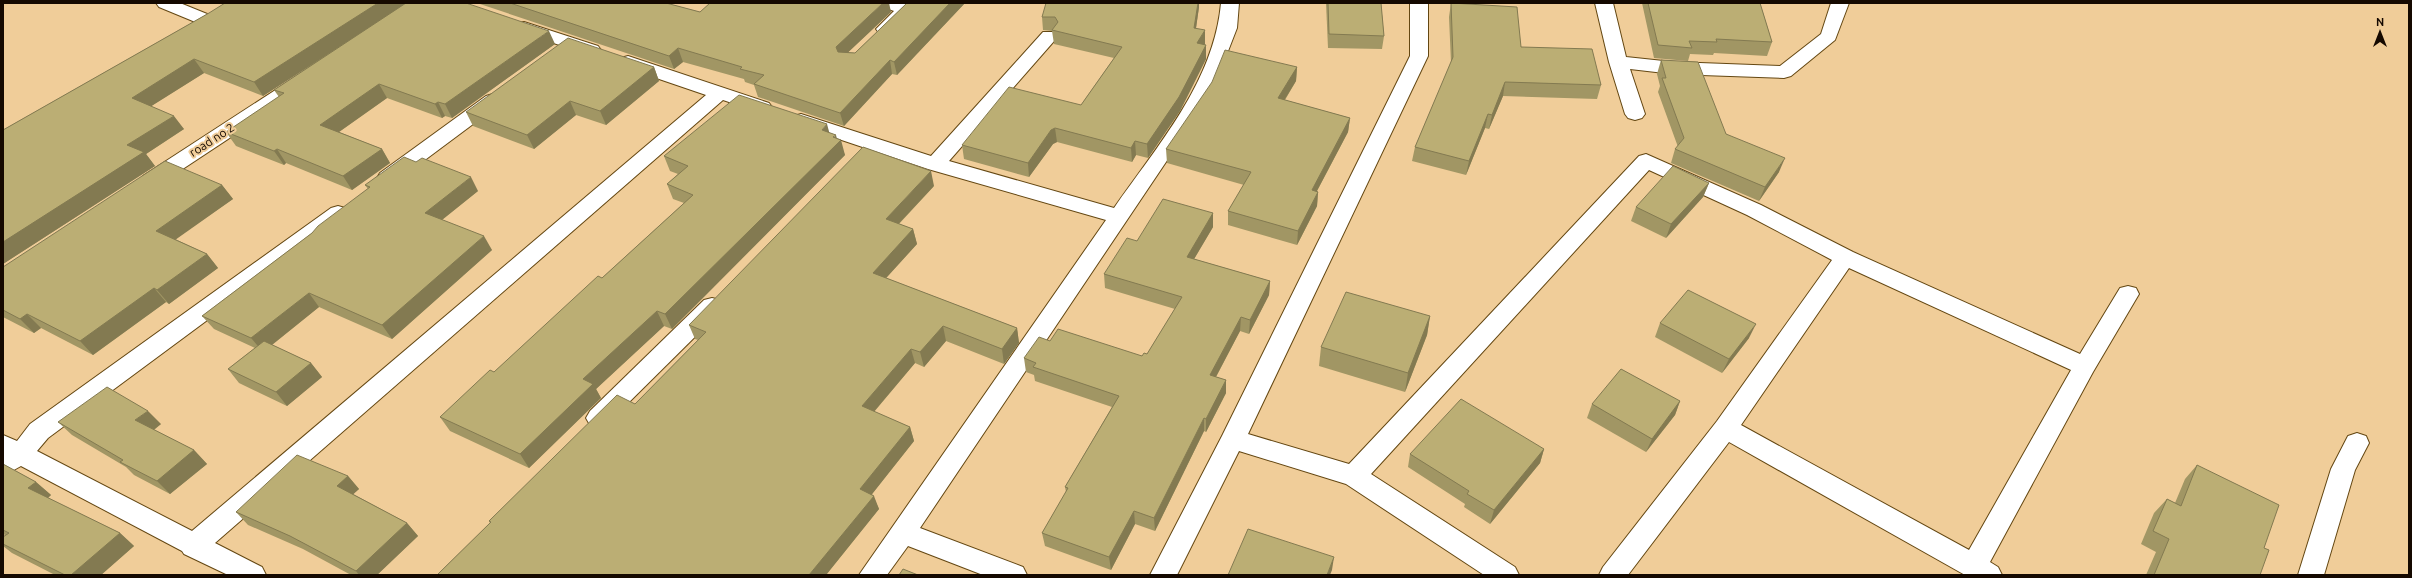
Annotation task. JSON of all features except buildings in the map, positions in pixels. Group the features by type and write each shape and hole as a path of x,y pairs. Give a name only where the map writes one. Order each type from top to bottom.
{"street":[{"path":"165,3 211,22"},
{"path":"871,41 903,12 902,8 889,3"},
{"path":"872,575 904,533 1202,95 1228,28 1230,3"},
{"path":"1163,575 1233,439 1419,56 1419,3"},
{"path":"1604,3 1618,62 1635,114"},
{"path":"1618,62 1673,68 1784,72 1829,36 1840,3"},
{"path":"191,34 229,11"},
{"path":"506,21 870,144 1118,217"},
{"path":"935,164 1049,36"},
{"path":"552,57 571,43"},
{"name":"road no 2","path":"136,190 322,68"},
{"path":"372,188 507,90"},
{"path":"193,546 720,93"},
{"path":"853,161 870,144"},
{"path":"1354,476 1646,160 1754,210 1845,257 2085,366"},
{"path":"253,575 9,455 353,202"},
{"path":"1612,575 1726,428 1845,257"},
{"path":"586,430 726,291"},
{"path":"1726,428 1981,571 2085,366 2128,294"},
{"path":"1233,439 1354,476 1506,575"},
{"path":"2311,575 2343,469 2357,443"},
{"path":"904,533 1014,575"}]}
